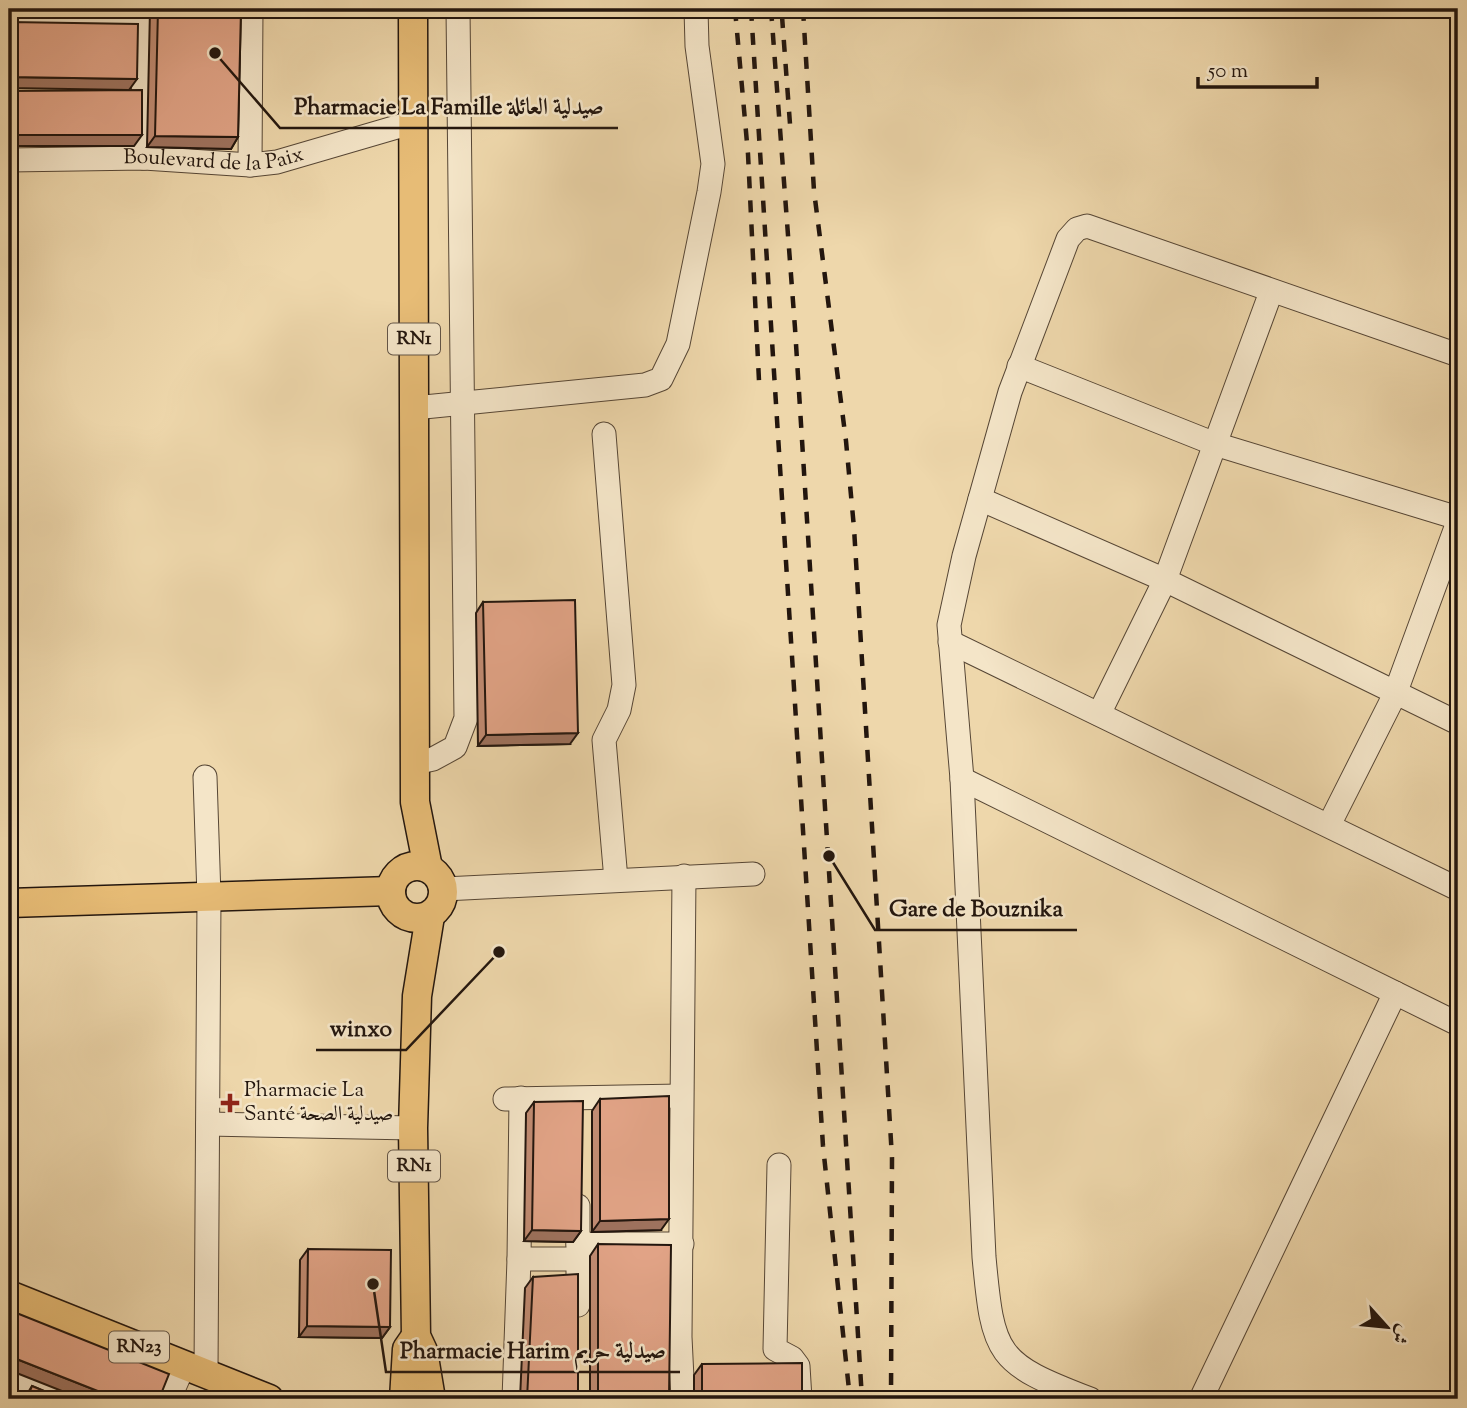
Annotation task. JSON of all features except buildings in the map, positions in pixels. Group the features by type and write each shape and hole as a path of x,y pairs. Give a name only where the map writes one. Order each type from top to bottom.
{"main road":[{"name":"RN1","path":"413,9 416,892 413,1128 416,1336 424,1351 431,1399"},
{"path":"9,903 416,892"},
{"name":"RN23","path":"9,1295 195,1368 262,1398"},
{"name":"RN1","path":"404,1399 407,1349 416,1336"}],"street":[{"path":"250,164 251,9"},
{"path":"415,763 433,759 455,747 466,718 458,9"},
{"path":"414,408 645,385 657,382 666,373 678,344 705,218 713,164 697,47 696,9"},
{"path":"9,21 74,14 143,15 144,158"},
{"path":"116,96 143,97"},
{"name":"Boulevard de la Paix","path":"9,160 144,158 250,164 303,156 383,128 414,121"},
{"path":"1090,1399 1013,1362 998,1343 990,1321 980,1200 962,779 950,642 950,612 979,499 1019,366 1068,239 1081,227 1095,228 1271,292 1458,355"},
{"path":"1099,714 1165,580 1271,292"},
{"path":"1019,366 1215,443 1458,520 1395,694 1329,825"},
{"path":"604,434 624,685 619,710 604,740 616,880"},
{"path":"979,499 1165,580 1458,723"},
{"path":"950,642 1458,889"},
{"path":"169,1399 195,1368 208,1124 209,897 205,778"},
{"path":"962,779 1458,1024"},
{"path":"416,892 753,874"},
{"path":"683,1399 681,1096 684,876"},
{"path":"1200,1399 1395,993"},
{"path":"513,1399 519,1259 513,1098 681,1096"},
{"path":"578,1097 578,1124"},
{"path":"208,1124 413,1128"},
{"path":"779,1165 775,1349 796,1362"},
{"path":"577,1329 578,1178"},
{"path":"519,1259 682,1244"},
{"path":"758,1364 796,1362"},
{"path":"796,1362 800,1399"},
{"path":"682,1369 707,1367"},
{"path":"13,1387 62,1399"}],"railway":[{"path":"735,9 748,154 759,381"},
{"path":"751,9 823,1146 850,1399"},
{"path":"771,9 795,328 862,1399"},
{"path":"803,9 814,191 846,441 854,528 892,1158 891,1399"},
{"path":"782,16 790,124"}],"place":[{"name":"Pharmacie La Famille صيدلية العائلة","path":"215,53"},
{"name":"Gare de Bouznika","path":"829,856"},
{"name":"winxo","path":"499,952"},
{"name":"Pharmacie La Santé صيدلية الصحة","path":"230,1103"},
{"name":"Pharmacie Harim صيدلية حريم","path":"373,1284"}]}
